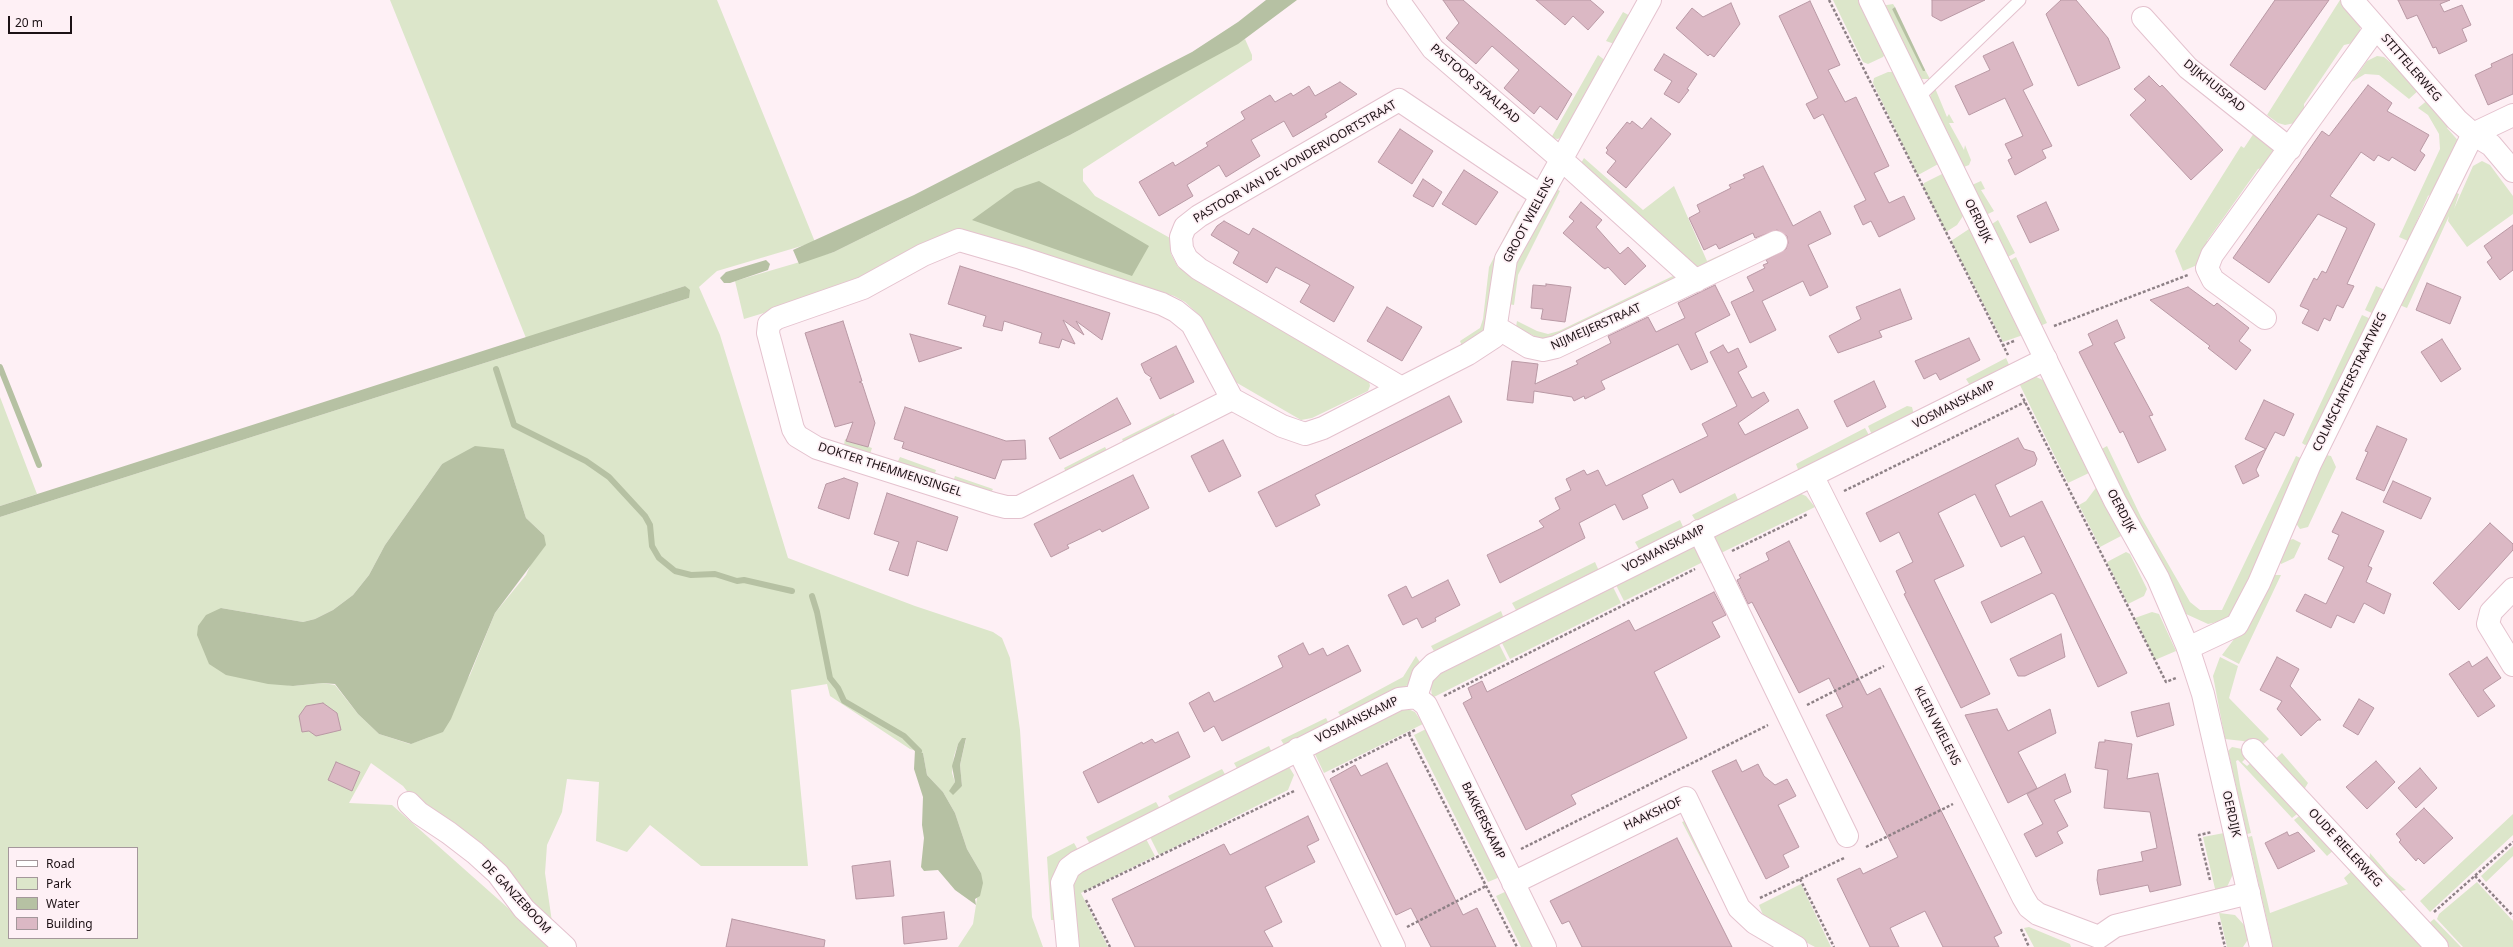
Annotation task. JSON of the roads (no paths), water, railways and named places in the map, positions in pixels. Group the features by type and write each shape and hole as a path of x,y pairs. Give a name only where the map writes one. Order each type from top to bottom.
{"street":[{"name":"PASTOOR STAALPAD","path":"1398,0 1433,49 1562,160"},
{"name":"GROOT WIELENS","path":"1232,399 1282,426 1305,434 1323,428 1400,387 1485,345 1494,337 1506,259 1540,195 1562,160 1650,0"},
{"name":"OERDIJK","path":"1870,0 2115,501 2158,578 2188,648 2204,694 2261,947"},
{"name":"STITTELERWEG","path":"2352,0 2457,120 2473,134 2492,145 2513,171"},
{"name":"DIJKHUISPAD","path":"2143,18 2188,68 2290,149"},
{"path":"2265,318 2213,280 2207,268 2212,255 2376,28"},
{"name":"PASTOOR VAN DE VONDERVOORTSTRAAT","path":"1400,387 1199,269 1187,259 1182,249 1181,237 1185,227 1199,216 1399,100 1540,195"},
{"path":"2473,134 2513,115"},
{"name":"COLMSCHATERSTRAATWEG","path":"2188,648 2236,625 2259,583 2310,464 2473,134"},
{"path":"1562,160 1696,281"},
{"name":"DOKTER THEMMENSINGEL","path":"959,240 1162,304 1176,311 1192,324 1232,399 1019,507 1006,507 817,448 798,436 793,429 768,333 770,324 777,318 863,288 924,255 959,240"},
{"name":"NIJMEIJERSTRAAT","path":"1496,327 1529,347 1543,350 1556,348 1776,242"},
{"name":"VOSMANSKAMP","path":"1068,947 1062,883 1069,868 1077,862 1399,698 1416,697 1423,675 1434,664 1698,531 1812,477 2046,359"},
{"name":"KLEIN WIELENS","path":"1812,477 2029,907 2038,914 2100,942 2115,926 2250,893"},
{"path":"1698,531 1847,836"},
{"path":"2513,589 2491,612 2488,624 2513,665"},
{"name":"BAKKERSKAMP","path":"1416,697 1426,705 1546,947"},
{"path":"1298,749 1391,942"},
{"name":"OUDE RIELERWEG","path":"2254,750 2437,947"},
{"name":"HAAKSHOF","path":"1508,872 1686,798 1739,908 1755,923 1796,947"},
{"name":"DE GANZEBOOM","path":"409,803 481,858 498,874 524,909 565,947"}],"lane":[{"path":"1918,98 2020,0"}],"water":[{"path":"1266,0 1297,0 1238,44 1070,135 834,252 799,264 793,250 914,195 1192,52 1238,22"},
{"path":"1895,7 1925,71 1923,71 1892,9"},
{"path":"1039,181 1149,246 1132,276 972,220 1015,189"},
{"path":"766,260 770,264 768,270 730,283 724,283 720,278 726,272"},
{"path":"685,286 690,290 689,298 0,517 0,506"},
{"path":"475,446 504,449 526,518 544,535 546,545 495,613 451,719 443,732 411,744 379,734 358,714 335,684 323,683 293,686 268,684 226,675 209,664 197,635 198,626 206,615 221,608 303,622 315,619 333,610 353,595 369,575 385,545 442,464"},
{"path":"962,738 966,738 960,765 962,786 953,795 949,791 955,782 952,766 958,744"},
{"path":"915,750 923,753 927,775 943,792 955,813 967,849 981,873 983,883 980,896 975,899 976,905 955,890 938,870 924,871 921,867 924,838 922,825 923,797 914,769"}],"waterway":[{"path":"0,367 39,465"},
{"path":"496,369 514,425 586,461 609,477 645,516 650,525 652,546 659,558 675,571 691,575 715,574 737,581 744,580 792,591"},
{"path":"812,596 817,612 830,678 838,688 844,701 904,736 919,751"}]}
